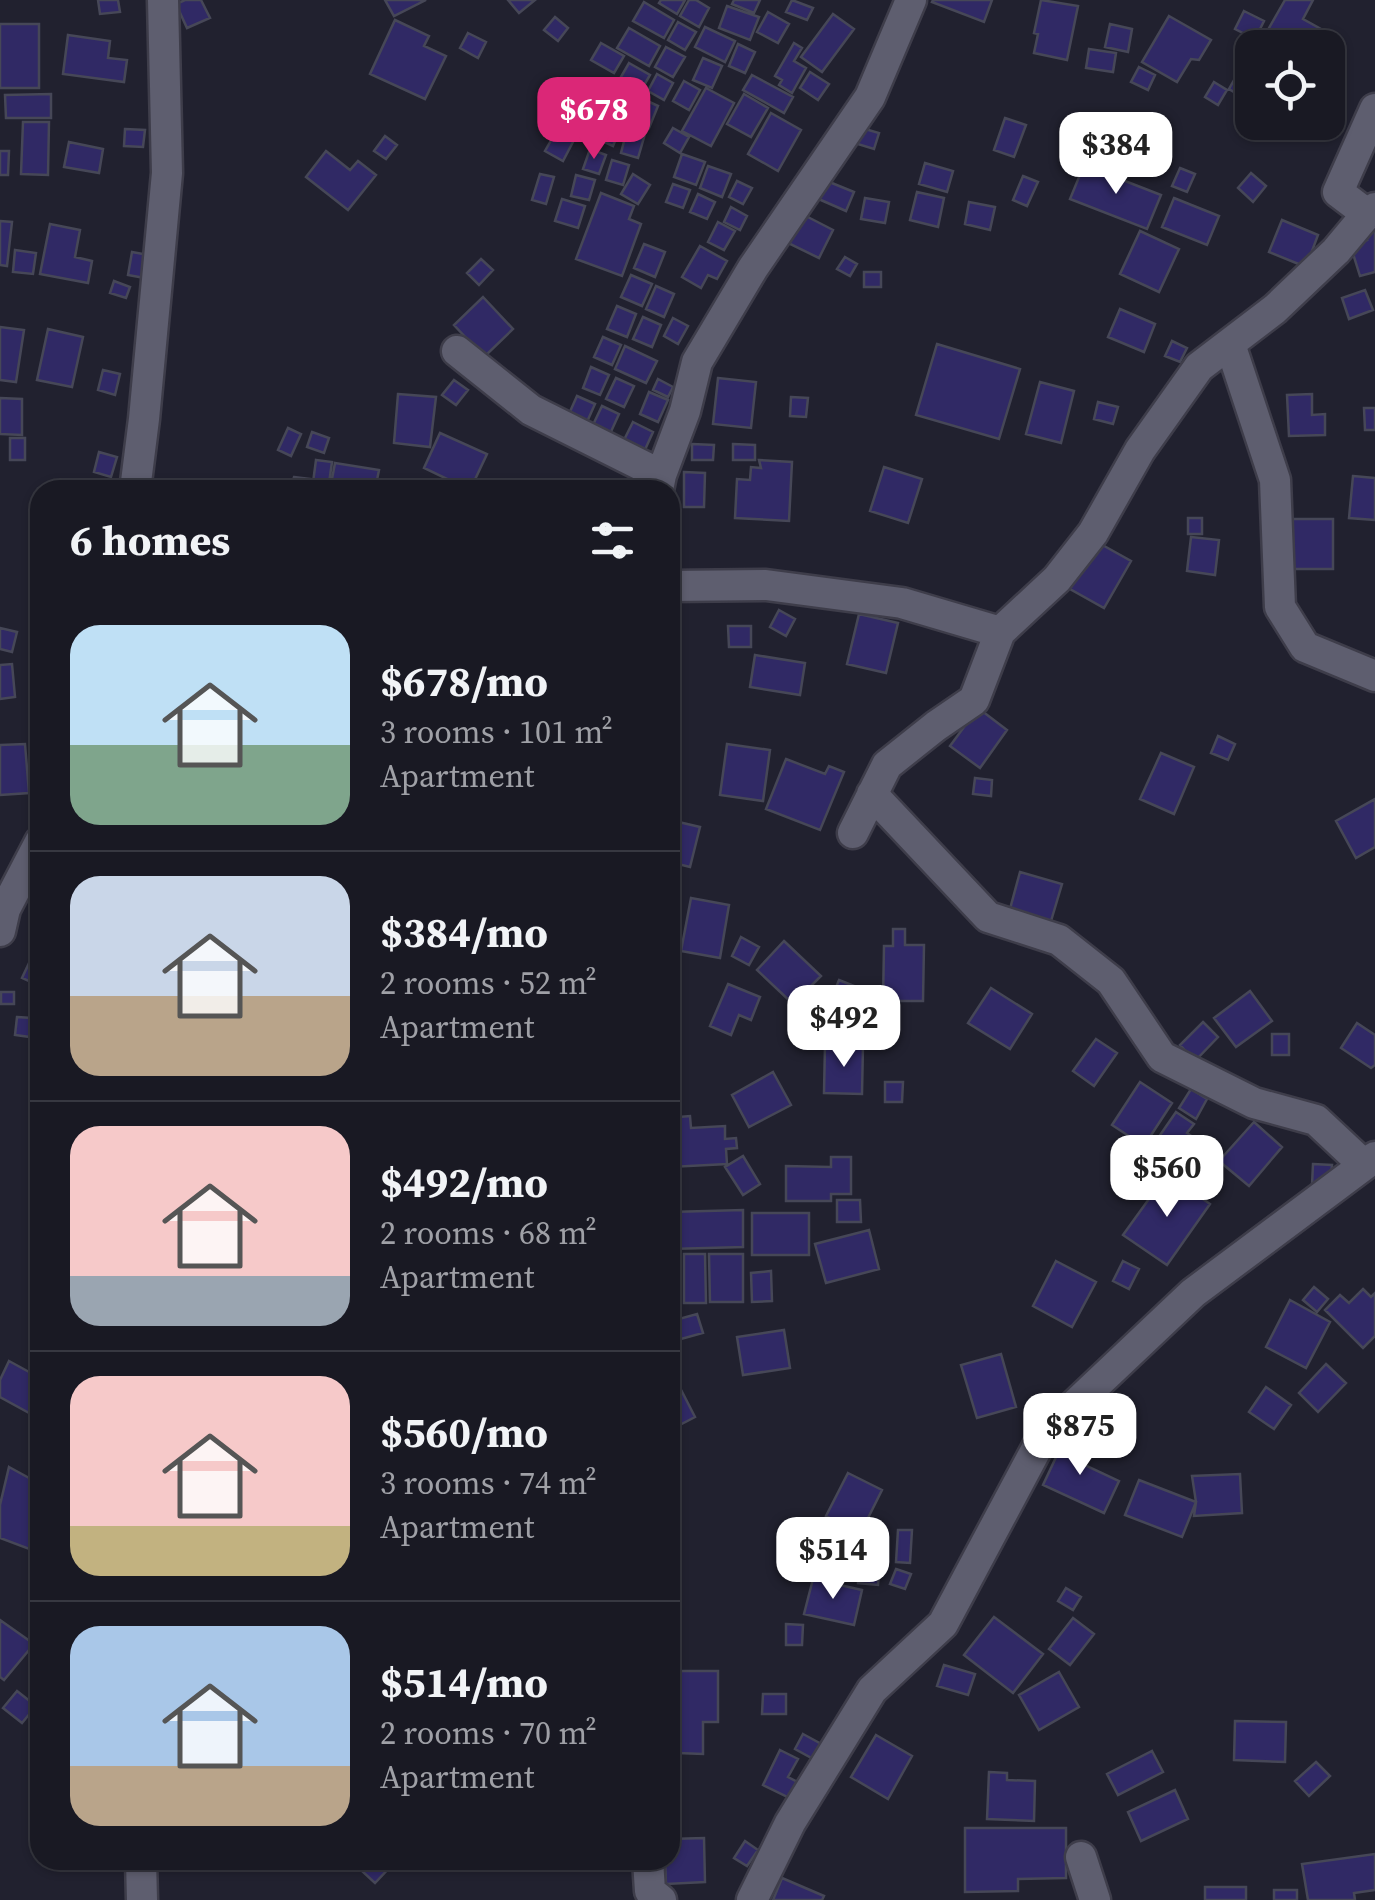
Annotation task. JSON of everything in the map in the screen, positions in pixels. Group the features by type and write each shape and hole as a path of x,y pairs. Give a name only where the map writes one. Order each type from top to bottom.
{"street":[{"path":"136,480 168,173 163,0"},
{"path":"661,480 697,362 753,268 870,97 911,0"},
{"path":"853,832 887,765 974,700 1000,632 1057,580 1093,533 1140,450 1199,367 1276,309 1371,211 1338,192 1375,109"},
{"path":"1230,344 1276,480 1280,607 1305,647 1375,676"},
{"path":"457,351 531,410 656,480"},
{"path":"680,586 766,585 882,601 1000,632"},
{"path":"752,1900 790,1823 872,1690 943,1624 1044,1433 1193,1293 1369,1161 1316,1120 1254,1103 1162,1057 1111,981 1059,940 988,917 872,794"},
{"path":"0,931 5,909 30,861"},
{"path":"1081,1857 1095,1900"},
{"path":"141,1870 142,1900"},
{"path":"649,1870 650,1892 661,1900"}],"building":[{"path":"98,0 118,0 120,12 100,14"},
{"path":"201,0 210,18 187,28 176,4"},
{"path":"385,0 426,0 394,16"},
{"path":"508,0 535,0 519,13"},
{"path":"685,0 677,14 659,3"},
{"path":"689,0 709,8 699,27 680,16"},
{"path":"734,0 760,0 754,13 732,4"},
{"path":"792,0 813,8 807,20 786,12"},
{"path":"933,0 992,0 984,22"},
{"path":"1041,0 1078,6 1067,60 1034,53"},
{"path":"1285,0 1313,0 1303,19 1323,30 1268,30"},
{"path":"644,2 674,20 664,38 633,21"},
{"path":"727,6 759,17 750,40 719,28"},
{"path":"1244,11 1264,21 1260,30 1235,29"},
{"path":"768,12 789,24 778,43 757,32"},
{"path":"833,14 854,29 822,72 801,57"},
{"path":"1169,16 1211,40 1199,60 1191,59 1177,82 1142,62"},
{"path":"555,17 568,28 558,41 544,30"},
{"path":"395,20 429,36 424,46 446,56 425,99 370,74"},
{"path":"678,22 696,32 685,50 668,40"},
{"path":"0,24 39,24 39,88 0,88"},
{"path":"1110,24 1132,29 1128,52 1105,47"},
{"path":"705,27 735,41 725,62 695,47"},
{"path":"629,28 660,46 649,66 617,48"},
{"path":"468,33 486,42 478,58 460,48"},
{"path":"68,35 110,41 108,58 127,60 124,82 63,74"},
{"path":"601,43 624,56 614,73 591,60"},
{"path":"794,43 802,48 794,61 806,68 792,93 779,85 782,80 775,76"},
{"path":"738,44 755,52 745,73 729,66"},
{"path":"666,47 685,57 673,77 655,67"},
{"path":"1089,49 1116,53 1113,72 1086,68"},
{"path":"703,58 722,66 712,88 693,80"},
{"path":"629,63 650,75 639,94 618,82"},
{"path":"1139,67 1155,75 1148,90 1131,82"},
{"path":"810,72 829,84 818,100 800,88"},
{"path":"657,74 673,83 664,100 648,91"},
{"path":"752,75 793,97 784,113 743,90"},
{"path":"588,80 603,88 595,103 579,94"},
{"path":"684,81 700,90 689,110 673,101"},
{"path":"1214,82 1227,90 1218,105 1205,97"},
{"path":"615,85 637,97 627,114 606,102"},
{"path":"706,88 734,103 711,146 682,131"},
{"path":"51,94 51,118 6,118 5,95"},
{"path":"744,94 768,108 751,137 727,124"},
{"path":"568,98 590,110 579,130 557,118"},
{"path":"641,98 658,106 649,128 632,121"},
{"path":"602,113 623,122 613,146 591,136"},
{"path":"771,113 801,130 778,171 748,154"},
{"path":"1005,118 1026,125 1014,157 994,150"},
{"path":"23,122 49,122 48,175 21,174"},
{"path":"855,126 879,133 874,149 851,142"},
{"path":"1145,126 1163,134 1156,150 1138,142"},
{"path":"673,128 689,137 680,153 664,143"},
{"path":"125,129 145,130 143,147 124,146"},
{"path":"557,130 574,140 563,161 545,151"},
{"path":"627,130 645,134 638,158 621,153"},
{"path":"385,136 397,145 386,159 374,151"},
{"path":"69,142 103,149 99,173 64,167"},
{"path":"1137,147 1151,153 1145,167 1132,162"},
{"path":"590,149 606,155 599,174 583,169"},
{"path":"0,151 9,151 8,175 0,175"},
{"path":"326,151 350,170 358,161 376,175 348,210 306,177"},
{"path":"682,154 705,162 696,185 674,177"},
{"path":"612,160 629,165 623,185 606,180"},
{"path":"925,163 953,171 947,192 919,184"},
{"path":"1084,165 1161,195 1147,229 1070,199"},
{"path":"708,166 731,174 722,197 700,188"},
{"path":"1180,168 1195,174 1187,192 1172,186"},
{"path":"1251,173 1266,186 1253,202 1238,188"},
{"path":"540,174 554,177 546,204 532,200"},
{"path":"633,174 650,185 638,204 621,194"},
{"path":"576,175 595,180 589,200 571,196"},
{"path":"1023,176 1038,182 1027,206 1013,200"},
{"path":"822,179 854,192 846,211 814,197"},
{"path":"737,181 752,188 743,204 729,197"},
{"path":"673,184 690,190 683,208 666,202"},
{"path":"917,192 944,198 938,227 910,220"},
{"path":"601,193 634,206 629,219 641,224 622,276 576,259"},
{"path":"698,194 715,202 707,219 690,212"},
{"path":"865,198 889,202 885,223 861,219"},
{"path":"1174,198 1219,216 1207,245 1162,227"},
{"path":"562,199 585,206 578,228 555,221"},
{"path":"969,202 995,207 990,230 965,224"},
{"path":"731,207 747,216 740,230 724,222"},
{"path":"802,214 833,230 819,258 788,243"},
{"path":"1282,220 1318,235 1306,267 1269,252"},
{"path":"0,221 12,222 7,266 0,265"},
{"path":"718,222 735,231 724,250 708,242"},
{"path":"50,224 80,230 75,257 92,261 88,283 40,274"},
{"path":"1375,227 1375,272 1360,276 1350,244 1367,240 1364,230"},
{"path":"1140,231 1179,249 1159,292 1120,274"},
{"path":"644,244 665,252 655,277 634,268"},
{"path":"700,246 727,261 717,279 708,275 701,288 682,277"},
{"path":"15,250 36,253 33,274 13,272"},
{"path":"132,252 154,256 150,279 128,275"},
{"path":"845,257 857,264 850,276 837,269"},
{"path":"481,259 493,270 479,285 467,273"},
{"path":"864,272 881,272 881,287 864,287"},
{"path":"631,275 652,284 642,306 621,297"},
{"path":"114,281 130,287 126,298 110,293"},
{"path":"656,286 674,294 664,317 646,309"},
{"path":"1365,290 1373,310 1349,319 1342,298"},
{"path":"483,297 513,329 484,357 454,325"},
{"path":"617,306 636,314 627,337 607,329"},
{"path":"1120,309 1155,324 1144,352 1108,337"},
{"path":"643,317 661,325 652,347 633,339"},
{"path":"673,318 688,326 678,344 664,336"},
{"path":"0,327 24,330 16,382 0,380"},
{"path":"48,329 83,337 72,387 37,380"},
{"path":"603,337 621,345 612,365 594,357"},
{"path":"1172,341 1187,348 1180,362 1165,356"},
{"path":"937,344 1020,369 999,439 916,415"},
{"path":"625,346 657,361 646,383 615,369"},
{"path":"591,367 609,375 600,395 583,388"},
{"path":"103,370 120,374 115,395 98,390"},
{"path":"616,378 634,386 624,407 606,399"},
{"path":"718,378 756,382 751,428 713,424"},
{"path":"658,379 673,387 668,397 653,390"},
{"path":"454,380 468,390 456,405 442,395"},
{"path":"1040,382 1074,391 1061,443 1026,434"},
{"path":"649,392 668,400 658,422 640,414"},
{"path":"398,394 436,397 430,447 394,443"},
{"path":"1312,394 1312,415 1325,414 1325,435 1289,436 1287,395"},
{"path":"577,396 595,404 586,424 568,416"},
{"path":"791,397 808,398 806,417 790,416"},
{"path":"0,398 22,399 22,435 0,434"},
{"path":"1098,402 1118,407 1113,424 1094,419"},
{"path":"602,406 619,414 609,436 591,429"},
{"path":"1364,408 1375,408 1375,430 1365,430"},
{"path":"633,422 653,432 643,454 622,444"},
{"path":"288,428 301,434 291,456 278,450"},
{"path":"312,432 329,438 324,453 307,447"},
{"path":"440,433 487,454 475,480 449,480 424,468"},
{"path":"10,438 25,438 25,460 10,460"},
{"path":"692,444 714,445 713,460 692,460"},
{"path":"733,444 755,445 755,460 733,460"},
{"path":"99,452 117,457 111,477 94,472"},
{"path":"316,460 332,462 329,480 313,480"},
{"path":"759,460 792,462 789,521 735,518 737,479 750,480 751,467 761,468"},
{"path":"335,463 379,470 377,480 332,480"},
{"path":"884,467 922,479 908,523 870,511"},
{"path":"684,472 705,473 704,507 684,507"},
{"path":"1353,476 1375,478 1375,520 1349,518"},
{"path":"1188,518 1202,518 1202,534 1188,534"},
{"path":"1292,519 1333,519 1333,569 1292,569"},
{"path":"1191,537 1219,540 1215,575 1187,571"},
{"path":"1097,542 1131,561 1104,608 1070,589"},
{"path":"779,610 795,619 786,636 770,627"},
{"path":"859,614 898,623 886,673 847,664"},
{"path":"728,626 751,626 751,647 729,647"},
{"path":"0,628 17,632 12,652 0,649"},
{"path":"755,655 805,663 800,695 750,687"},
{"path":"12,664 15,697 0,699 0,665"},
{"path":"978,708 1007,730 980,768 950,746"},
{"path":"1218,736 1235,744 1228,760 1211,753"},
{"path":"25,744 29,793 0,795 0,745"},
{"path":"727,744 770,750 763,801 720,795"},
{"path":"1161,753 1194,767 1174,814 1140,799"},
{"path":"786,759 825,774 829,766 844,772 820,830 766,809"},
{"path":"975,778 992,780 991,796 973,794"},
{"path":"1375,799 1375,847 1356,858 1336,821"},
{"path":"680,822 700,827 690,867 680,864"},
{"path":"1020,872 1062,884 1051,921 1010,909"},
{"path":"691,898 729,905 720,958 681,951"},
{"path":"893,929 905,929 905,945 924,945 923,1001 883,1001 884,946 893,946"},
{"path":"741,937 759,947 749,965 732,956"},
{"path":"784,941 821,976 793,1004 757,970"},
{"path":"30,961 30,982 22,978"},
{"path":"839,980 864,990 848,1027 805,1009 814,987 833,995"},
{"path":"728,984 760,997 751,1020 739,1015 731,1035 710,1026"},
{"path":"991,988 1032,1014 1010,1049 968,1023"},
{"path":"1250,991 1272,1021 1236,1047 1214,1018"},
{"path":"1,992 14,992 14,1004 1,1004"},
{"path":"17,1017 30,1018 30,1037 15,1035"},
{"path":"1203,1022 1218,1037 1195,1061 1180,1045"},
{"path":"1357,1023 1375,1035 1375,1065 1371,1068 1341,1048"},
{"path":"1272,1034 1289,1034 1289,1055 1272,1055"},
{"path":"1096,1039 1117,1053 1094,1086 1073,1071"},
{"path":"825,1045 863,1046 862,1094 824,1093"},
{"path":"773,1072 791,1105 749,1127 732,1095"},
{"path":"885,1082 903,1082 902,1102 885,1102"},
{"path":"1140,1082 1172,1103 1144,1146 1112,1125"},
{"path":"1191,1089 1207,1099 1196,1119 1179,1108"},
{"path":"1176,1112 1194,1124 1187,1133 1213,1151 1188,1186 1145,1157"},
{"path":"690,1116 691,1128 725,1126 725,1139 736,1138 737,1148 726,1149 727,1164 680,1166 680,1117"},
{"path":"1254,1122 1282,1147 1249,1186 1219,1161"},
{"path":"743,1156 760,1184 743,1195 725,1167"},
{"path":"831,1157 851,1157 851,1194 831,1194 831,1201 786,1201 786,1166 831,1167"},
{"path":"1313,1164 1332,1165 1330,1186 1312,1185"},
{"path":"1167,1174 1210,1204 1167,1265 1123,1235"},
{"path":"837,1200 860,1200 861,1222 837,1222"},
{"path":"743,1210 743,1247 680,1249 680,1212"},
{"path":"752,1213 809,1213 809,1255 752,1255"},
{"path":"869,1230 879,1269 826,1283 815,1244"},
{"path":"684,1254 705,1254 706,1303 684,1303"},
{"path":"709,1254 743,1254 743,1302 710,1302"},
{"path":"1056,1261 1096,1282 1072,1327 1033,1306"},
{"path":"1123,1261 1139,1269 1129,1289 1113,1281"},
{"path":"771,1271 772,1301 752,1302 751,1273"},
{"path":"1314,1287 1328,1299 1317,1312 1303,1300"},
{"path":"1363,1289 1371,1297 1375,1293 1375,1336 1363,1348 1325,1310 1340,1295 1349,1303"},
{"path":"1290,1300 1330,1322 1306,1368 1266,1347"},
{"path":"697,1314 703,1333 681,1339 680,1319"},
{"path":"784,1330 790,1368 743,1375 737,1337"},
{"path":"1001,1354 1016,1407 977,1418 961,1365"},
{"path":"9,1361 30,1373 30,1414 0,1397 0,1380"},
{"path":"1326,1364 1346,1383 1318,1412 1299,1393"},
{"path":"1266,1387 1291,1405 1274,1429 1249,1412"},
{"path":"680,1388 695,1417 680,1425"},
{"path":"1066,1436 1084,1445 1076,1461 1119,1481 1104,1513 1043,1485"},
{"path":"9,1467 30,1479 30,1549 0,1538 0,1505"},
{"path":"848,1473 882,1490 860,1534 826,1516"},
{"path":"1240,1474 1242,1513 1194,1516 1192,1476"},
{"path":"1139,1480 1196,1502 1182,1537 1125,1515"},
{"path":"832,1526 866,1538 850,1580 817,1568"},
{"path":"898,1530 912,1530 910,1563 896,1562"},
{"path":"859,1559 880,1561 878,1585 858,1583"},
{"path":"896,1569 911,1574 905,1589 890,1584"},
{"path":"813,1579 862,1590 854,1625 804,1614"},
{"path":"1066,1588 1081,1597 1073,1610 1058,1601"},
{"path":"994,1617 1043,1654 1013,1693 964,1655"},
{"path":"1073,1618 1094,1634 1070,1665 1049,1649"},
{"path":"0,1620 30,1641 30,1649 4,1680 0,1677"},
{"path":"786,1624 803,1625 802,1645 786,1645"},
{"path":"944,1665 975,1674 968,1695 937,1686"},
{"path":"680,1671 718,1671 718,1722 703,1722 703,1754 680,1753"},
{"path":"1059,1672 1079,1707 1039,1730 1019,1695"},
{"path":"17,1691 30,1701 30,1713 22,1723 3,1708"},
{"path":"763,1694 786,1694 786,1714 762,1714"},
{"path":"1235,1721 1286,1722 1285,1762 1234,1760"},
{"path":"803,1734 825,1746 817,1761 795,1749"},
{"path":"876,1735 912,1756 888,1799 851,1777"},
{"path":"780,1750 798,1759 788,1777 807,1787 800,1803 763,1785"},
{"path":"1152,1751 1163,1772 1118,1795 1107,1774"},
{"path":"1316,1762 1330,1776 1309,1796 1295,1781"},
{"path":"989,1772 1007,1773 1007,1780 1035,1781 1034,1821 987,1819"},
{"path":"1175,1790 1188,1819 1141,1841 1128,1812"},
{"path":"965,1828 1066,1828 1066,1878 1018,1879 1018,1891 965,1892"},
{"path":"704,1838 705,1882 666,1884 665,1870 680,1870 680,1839"},
{"path":"745,1841 758,1850 747,1866 734,1858"},
{"path":"1375,1854 1375,1890 1354,1893 1355,1900 1308,1900 1302,1864"},
{"path":"365,1870 387,1870 375,1883"},
{"path":"782,1878 824,1896 822,1900 773,1900"},
{"path":"1205,1887 1246,1887 1246,1900 1205,1900"},
{"path":"1274,1890 1297,1890 1297,1900 1274,1900"}]}
